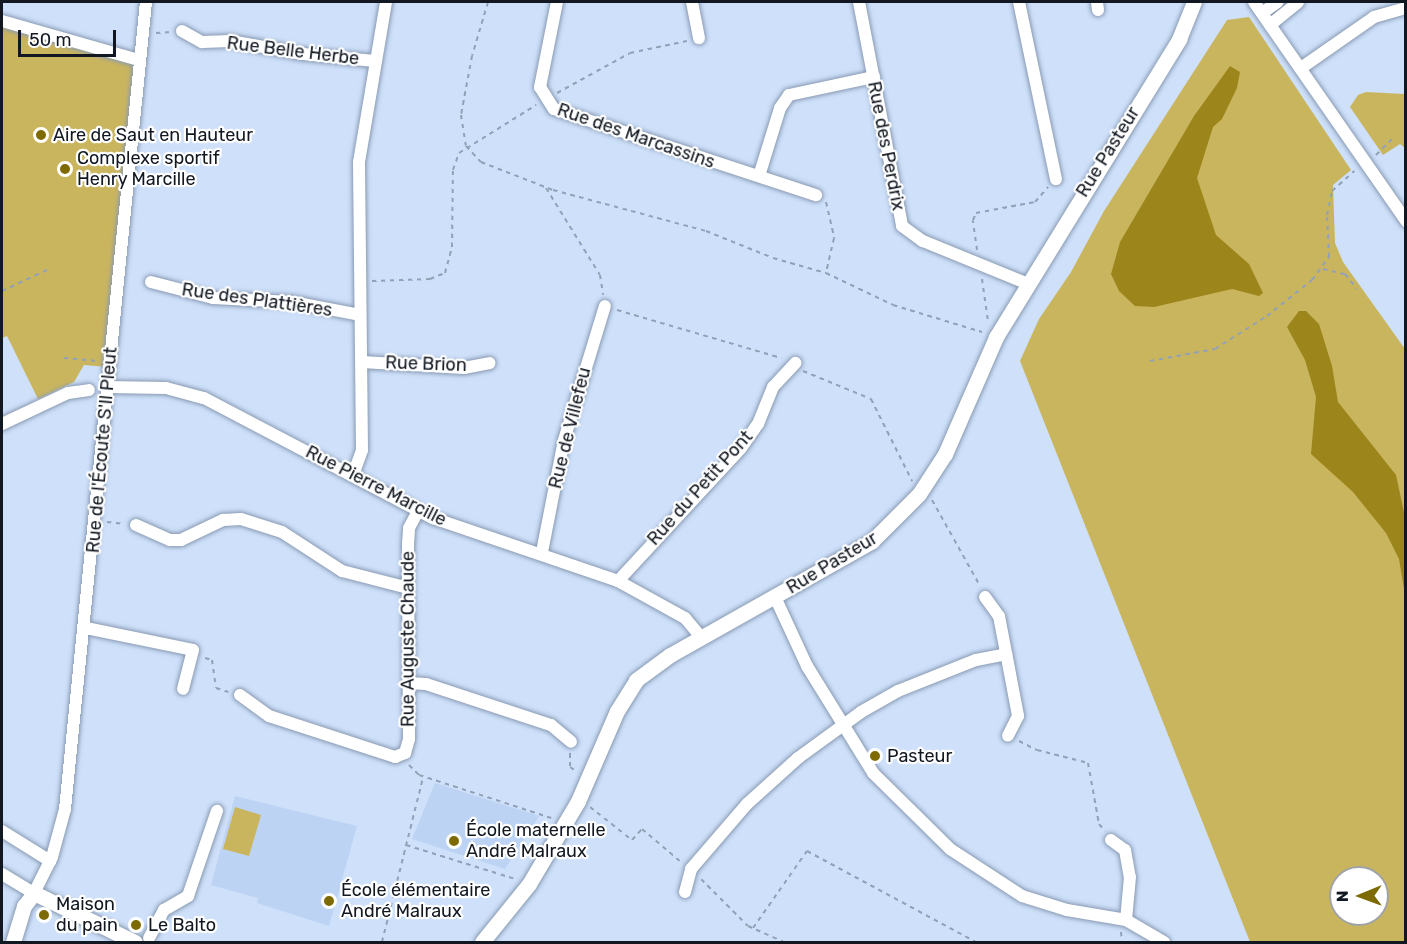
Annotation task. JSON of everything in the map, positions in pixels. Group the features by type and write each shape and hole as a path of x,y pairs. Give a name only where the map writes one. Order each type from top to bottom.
{"street":[{"name":"Rue de l'Écoute S'Il Pleut","path":"34,893 50,861 65,809 73,762 107,387 146,2"},
{"path":"352,475 362,450 359,162 386,2"},
{"name":"Rue des Marcassins","path":"557,2 540,79 544,100 560,113 816,195"},
{"path":"692,2 699,39"},
{"name":"Rue des Perdrix","path":"859,2 902,226 923,241 1026,283"},
{"path":"1019,2 1056,179"},
{"name":"Rue Pasteur","path":"482,942 529,884 578,801 617,711 636,680 701,638 872,541 922,490 945,454 990,335 1026,283 1179,39 1194,2"},
{"path":"1254,2 1406,221"},
{"path":"1263,13 1278,2"},
{"path":"1270,25 1298,2"},
{"path":"1301,68 1374,17 1406,8"},
{"path":"2,21 139,60"},
{"name":"Rue Belle Herbe","path":"182,31 202,42 230,41 303,54 375,61"},
{"path":"759,176 780,108 789,95 874,77"},
{"name":"Rue des Plattières","path":"151,282 213,297 292,302 360,315"},
{"name":"Rue de Villefeu","path":"542,552 564,440 605,306"},
{"name":"Rue Brion","path":"362,362 464,368 490,363"},
{"name":"Rue du Petit Pont","path":"618,581 741,448 758,424 773,387 795,363"},
{"name":"Rue Pierre Marcille","path":"107,387 166,388 192,393 418,511 542,552 618,581 685,618 701,638"},
{"path":"2,424 68,393 89,390"},
{"name":"Rue Auguste Chaude","path":"401,756 409,739 409,528 418,511"},
{"path":"136,525 170,540 192,537 223,520 241,519 282,532 342,571 408,588"},
{"path":"775,597 807,666 842,727 887,789 950,849 1022,896 1067,910 1126,920 1164,942"},
{"path":"985,597 999,616 1018,716 1008,736"},
{"path":"86,628 193,650 183,689"},
{"path":"685,892 691,869 764,788 861,712 908,687 975,660 1006,654"},
{"path":"408,683 426,684 551,724 571,742"},
{"path":"240,695 269,716 401,756"},
{"path":"2,874 34,893 142,940 164,910 188,896 217,811"},
{"path":"2,831 50,861"},
{"path":"1111,840 1125,850 1130,877 1126,920"},
{"path":"13,942 24,906 34,893"}],"path":[{"path":"488,2 462,100 461,126 466,146 473,156 492,168 545,187 656,216 826,273 893,305 990,335 973,220 976,213 1035,202 1056,179"},
{"path":"142,35 182,31"},
{"path":"360,281 430,279 445,273 452,247 453,170 459,153 466,146 630,53 699,39"},
{"path":"1150,362 1193,354 1232,340 1297,294 1323,268 1330,244 1328,215 1332,192 1393,138"},
{"path":"545,187 600,275 605,306 795,363 805,374 871,399 985,597"},
{"path":"816,195 825,198 834,238 826,273"},
{"path":"2,291 51,268"},
{"path":"1323,268 1346,274 1357,289"},
{"path":"64,358 110,362"},
{"path":"95,521 136,525"},
{"path":"212,660 216,688 240,695"},
{"path":"1008,736 1037,750 1088,763 1099,824 1111,840"},
{"path":"571,742 570,766 588,780"},
{"path":"401,756 423,777 565,823"},
{"path":"382,942 423,777"},
{"path":"578,801 598,811 632,840 642,829 691,869 753,928 784,942"},
{"path":"405,845 529,884"},
{"path":"753,928 807,851 976,942"}],"shaded area":[{"path":"1249,17 1351,170 1333,185 1335,243 1343,262 1405,349 1405,942 1250,942 1020,361 1039,319 1071,272 1104,211 1227,20"},
{"name":"Complexe sportif Henry Marcille","path":"2,20 139,60 109,367 84,365 74,382 38,399 7,336 2,338"},
{"path":"1230,66 1240,72 1237,88 1222,119 1213,127 1197,178 1216,235 1249,264 1263,293 1259,296 1232,289 1154,307 1135,306 1119,291 1111,274 1120,242 1194,116"},
{"path":"1366,92 1405,94 1405,148 1400,144 1383,155 1350,107 1358,95"},
{"path":"1299,311 1306,311 1319,324 1332,366 1338,402 1396,475 1405,517 1405,595 1399,559 1386,533 1353,492 1311,454 1316,397 1305,360 1287,327"},
{"path":"435,783 539,816 505,869 412,839"},
{"path":"235,796 357,826 329,926 257,903 258,898 211,885"},
{"path":"235,807 261,815 249,856 223,849"}],"place":[{"name":"Aire de Saut en Hauteur","path":"41,135"},
{"name":"Complexe sportif Henry Marcille","path":"65,169"},
{"name":"Pasteur","path":"875,756"},
{"name":"École maternelle André Malraux","path":"454,841"},
{"name":"École élémentaire André Malraux","path":"329,901"},
{"name":"Maison du pain","path":"44,915"},
{"name":"Le Balto","path":"136,925"}]}
